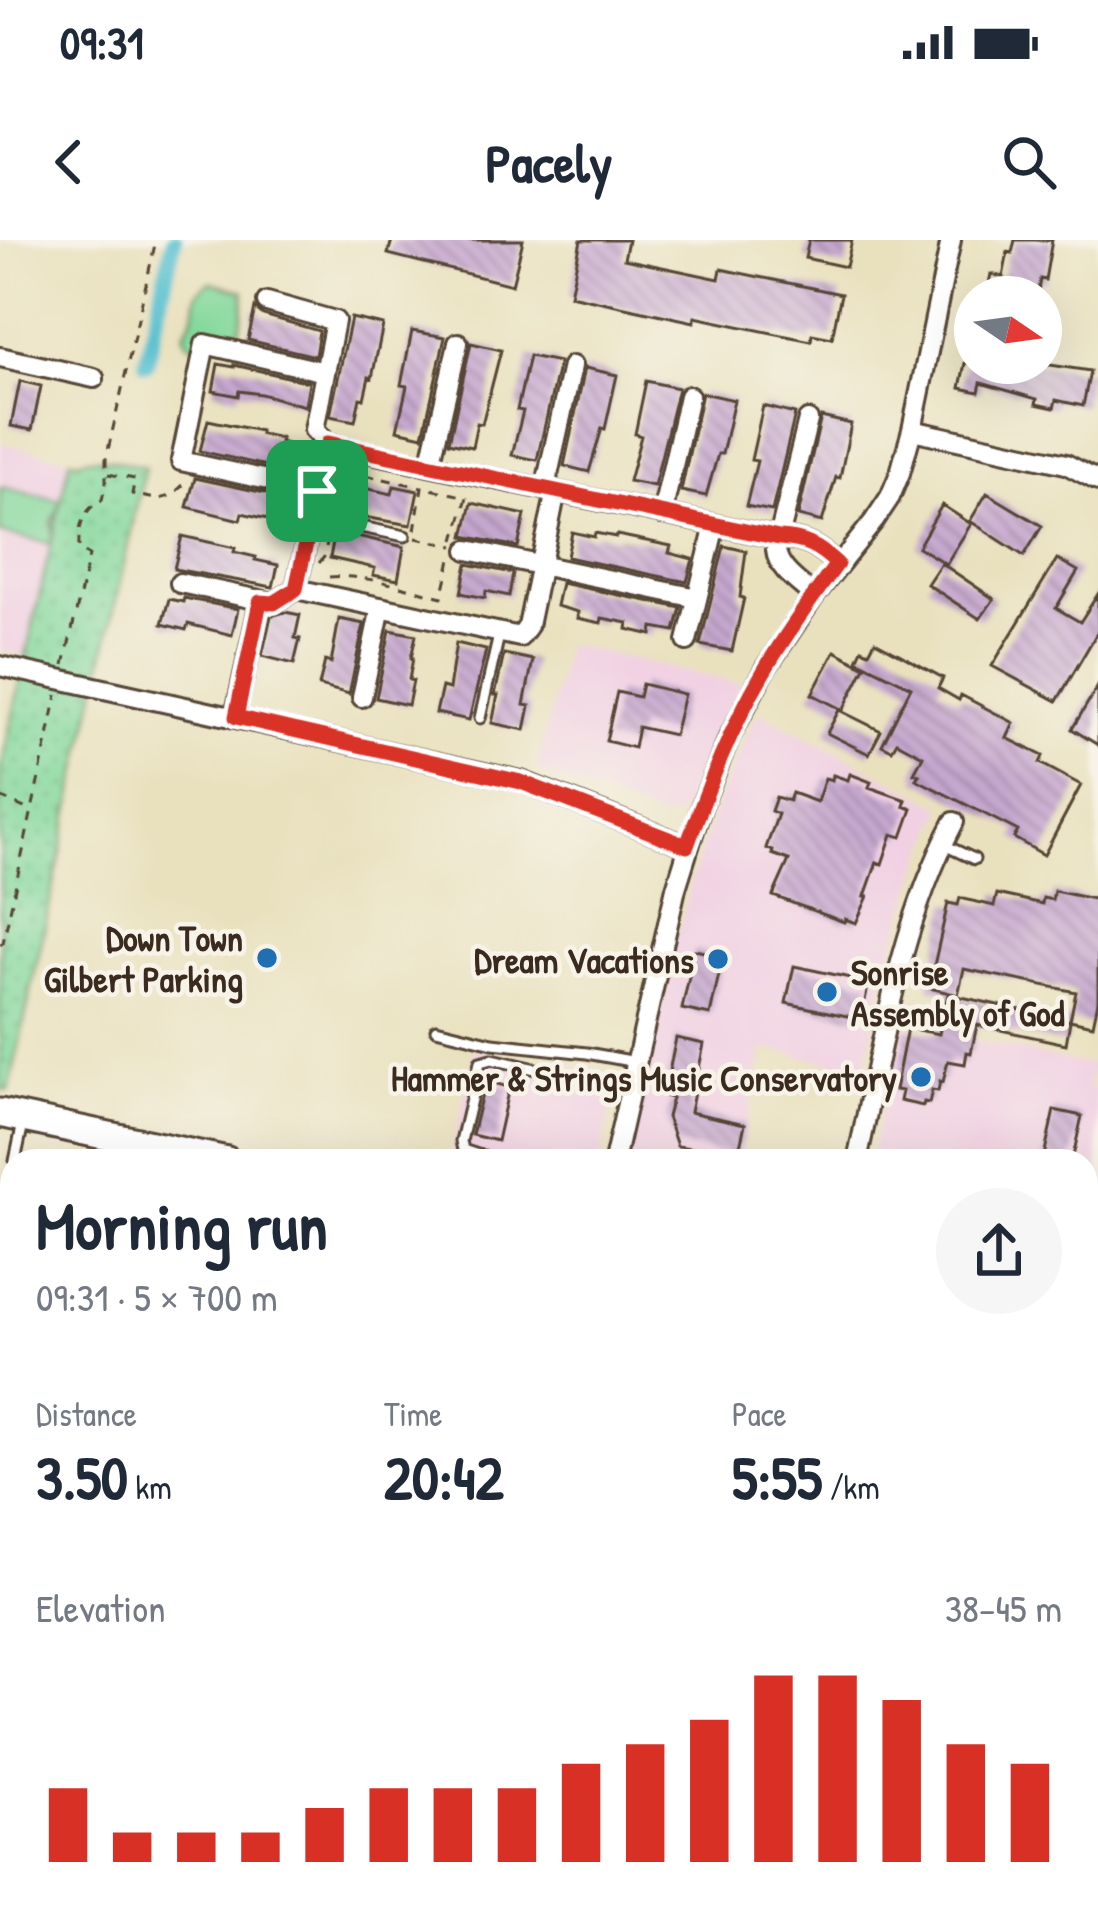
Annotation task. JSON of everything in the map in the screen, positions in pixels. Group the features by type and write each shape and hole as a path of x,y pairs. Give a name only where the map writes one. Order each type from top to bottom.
{"main road":[{"path":"12,1115 171,1149"}],"street":[{"path":"617,1149 687,846 752,692 814,596 890,497 912,430 951,240"},
{"path":"267,302 335,320 314,430 328,443 794,539 817,546 837,564"},
{"path":"430,465 458,343"},
{"path":"317,491 187,462 205,344 325,372"},
{"path":"0,357 94,379"},
{"path":"180,583 267,602 296,589 520,637 528,626 541,565 572,366"},
{"path":"662,514 689,396"},
{"path":"808,420 777,560 814,596"},
{"path":"912,430 1066,464 1098,481"},
{"path":"296,589 328,443"},
{"path":"687,641 715,525"},
{"path":"468,550 697,598"},
{"path":"236,717 267,602"},
{"path":"362,697 382,607"},
{"path":"0,666 521,782 687,846"},
{"path":"859,1149 900,964 917,906 954,822"}],"lane":[{"path":"312,517 406,536"},
{"path":"480,718 500,632"},
{"path":"942,844 974,859"},
{"path":"436,1029 636,1063"},
{"path":"464,1149 461,1141 480,1062 492,1059 540,1070"},
{"path":"12,1115 14,1149"}],"path":[{"path":"63,666 88,556 79,549 81,524 85,513 102,500 106,459 156,240"},
{"path":"106,474 135,479 132,494 164,500 189,478 187,462"},
{"path":"467,496 454,546 468,550"},
{"path":"0,944 57,694"},
{"path":"0,797 31,810"}],"shaded area":[{"path":"0,443 70,459 26,656 0,651"},
{"path":"566,644 741,684 685,810 678,815 652,815 537,770"},
{"path":"758,712 944,807 885,975 865,1070 764,1048 742,1149 631,1149 675,943 722,790"},
{"path":"899,1024 1093,1066 1088,1087 1098,1090 1098,1149 873,1149"},
{"path":"475,1049 617,1077 602,1149 452,1149"}],"green space":[{"path":"211,282 244,291 243,318 230,338 196,348 184,334 197,294"},
{"path":"70,459 145,467 9,1091 0,1089 0,772"},
{"path":"0,487 63,501 52,521 53,544 0,533"}],"building":[{"path":"392,240 523,240 512,285 388,254"},
{"path":"581,240 628,240 624,259 719,279 721,269 841,294 832,338 812,334 811,341 695,317 694,322 570,295"},
{"path":"809,240 852,240 846,267 805,258"},
{"path":"1015,240 1052,240 1046,276 1003,276 1008,252 1012,253"},
{"path":"255,308 263,315 319,331 315,356 248,340"},
{"path":"351,318 383,325 372,378 364,399 360,398 355,421 330,416"},
{"path":"412,331 445,337 423,436 397,430"},
{"path":"471,343 501,350 472,447 449,442"},
{"path":"529,356 559,362 537,460 512,455"},
{"path":"218,364 309,382 305,406 261,394 213,391"},
{"path":"1062,367 1090,371 1083,406 1056,400 1054,408 1036,404 1037,399 984,384 1062,384"},
{"path":"585,368 617,375 589,472 564,466"},
{"path":"20,381 41,386 32,430 11,426"},
{"path":"646,381 678,388 654,486 629,481 641,436 635,434"},
{"path":"961,384 981,384 979,392 960,388"},
{"path":"702,393 734,400 706,496 681,491"},
{"path":"763,406 795,414 772,511 746,506"},
{"path":"821,417 851,424 840,478 836,477 822,522 798,516"},
{"path":"208,420 260,431 304,449 298,473 200,451"},
{"path":"195,478 293,499 289,524 242,513 240,520 187,507"},
{"path":"346,484 392,494 394,486 418,491 411,525 339,513"},
{"path":"987,493 1042,526 1024,556 970,521"},
{"path":"472,503 525,515 518,547 464,536"},
{"path":"942,505 971,524 946,564 918,547"},
{"path":"335,531 404,547 398,580 373,575 375,568 330,558"},
{"path":"572,532 671,546 669,553 693,559 687,582 567,557"},
{"path":"182,536 235,548 234,552 278,565 273,587 174,569"},
{"path":"724,546 746,551 740,597 744,598 732,651 700,645"},
{"path":"1057,559 1078,571 1056,608 1080,622 1098,594 1098,631 1057,701 992,666"},
{"path":"941,563 994,599 980,619 927,584"},
{"path":"467,564 513,573 509,596 461,593"},
{"path":"561,583 681,608 675,631 653,627 652,635 627,629 628,623 577,618 578,612 556,606"},
{"path":"184,598 238,609 232,635 188,624 186,630 162,624 169,599 183,602"},
{"path":"300,615 294,664 262,656 271,616"},
{"path":"339,619 364,624 349,694 319,686 325,661 331,663"},
{"path":"390,630 416,635 408,705 376,698"},
{"path":"875,641 943,678 938,688 1014,723 1007,738 1043,756 1040,763 1081,785 1044,855 1014,838 1018,831 916,779 919,775 914,773 923,756 897,742 892,750 882,745 911,687 857,660 862,649 869,652"},
{"path":"456,643 486,650 469,720 436,713 442,687 449,689"},
{"path":"835,651 865,667 843,710 812,694"},
{"path":"504,654 533,660 524,705 530,706 525,730 492,723"},
{"path":"642,684 684,694 674,735 638,727 634,748 606,741 617,692 639,697"},
{"path":"1098,686 1098,745 1072,729"},
{"path":"839,710 881,731 869,754 827,733"},
{"path":"850,774 871,782 869,787 906,800 904,806 912,809 902,837 892,834 882,864 877,862 856,923 773,896 789,860 766,848 778,814 771,811 776,797 789,801 792,793 817,802 825,778 832,780 833,775 848,780"},
{"path":"1054,891 1098,900 1098,1001 1093,1025 1070,1020 1076,992 964,969 958,995 929,988 948,903 958,905 960,898 994,906 997,894 1042,904 1043,898 1052,900"},
{"path":"695,950 723,956 710,1015 682,1009"},
{"name":"Sonrise Assembly of God","path":"794,966 869,982 861,1019 786,1003"},
{"path":"948,994 1070,1021 1066,1044 977,1025 965,1064 948,1061 943,1082 938,1091 932,1090 929,1103 900,1101 902,1091 895,1090 907,1028 939,1034"},
{"path":"676,1038 704,1044 690,1112 745,1124 739,1149 677,1146 667,1117 672,1098 664,1096"},
{"path":"485,1081 509,1087 497,1141 472,1135"},
{"path":"1054,1110 1082,1116 1075,1149 1046,1149"}],"waterway":[{"path":"146,363 174,240"}],"place":[{"name":"Down Town Gilbert Parking","path":"267,958"},
{"name":"Dream Vacations","path":"718,959"},
{"name":"Sonrise Assembly of God","path":"827,992"},
{"name":"Hammer & Strings Music Conservatory","path":"921,1077"}],"route":[{"path":"328,443 794,539 817,546 837,564 752,692 687,846 521,782 236,717 260,602 274,603 296,589 317,491 328,443"}]}
